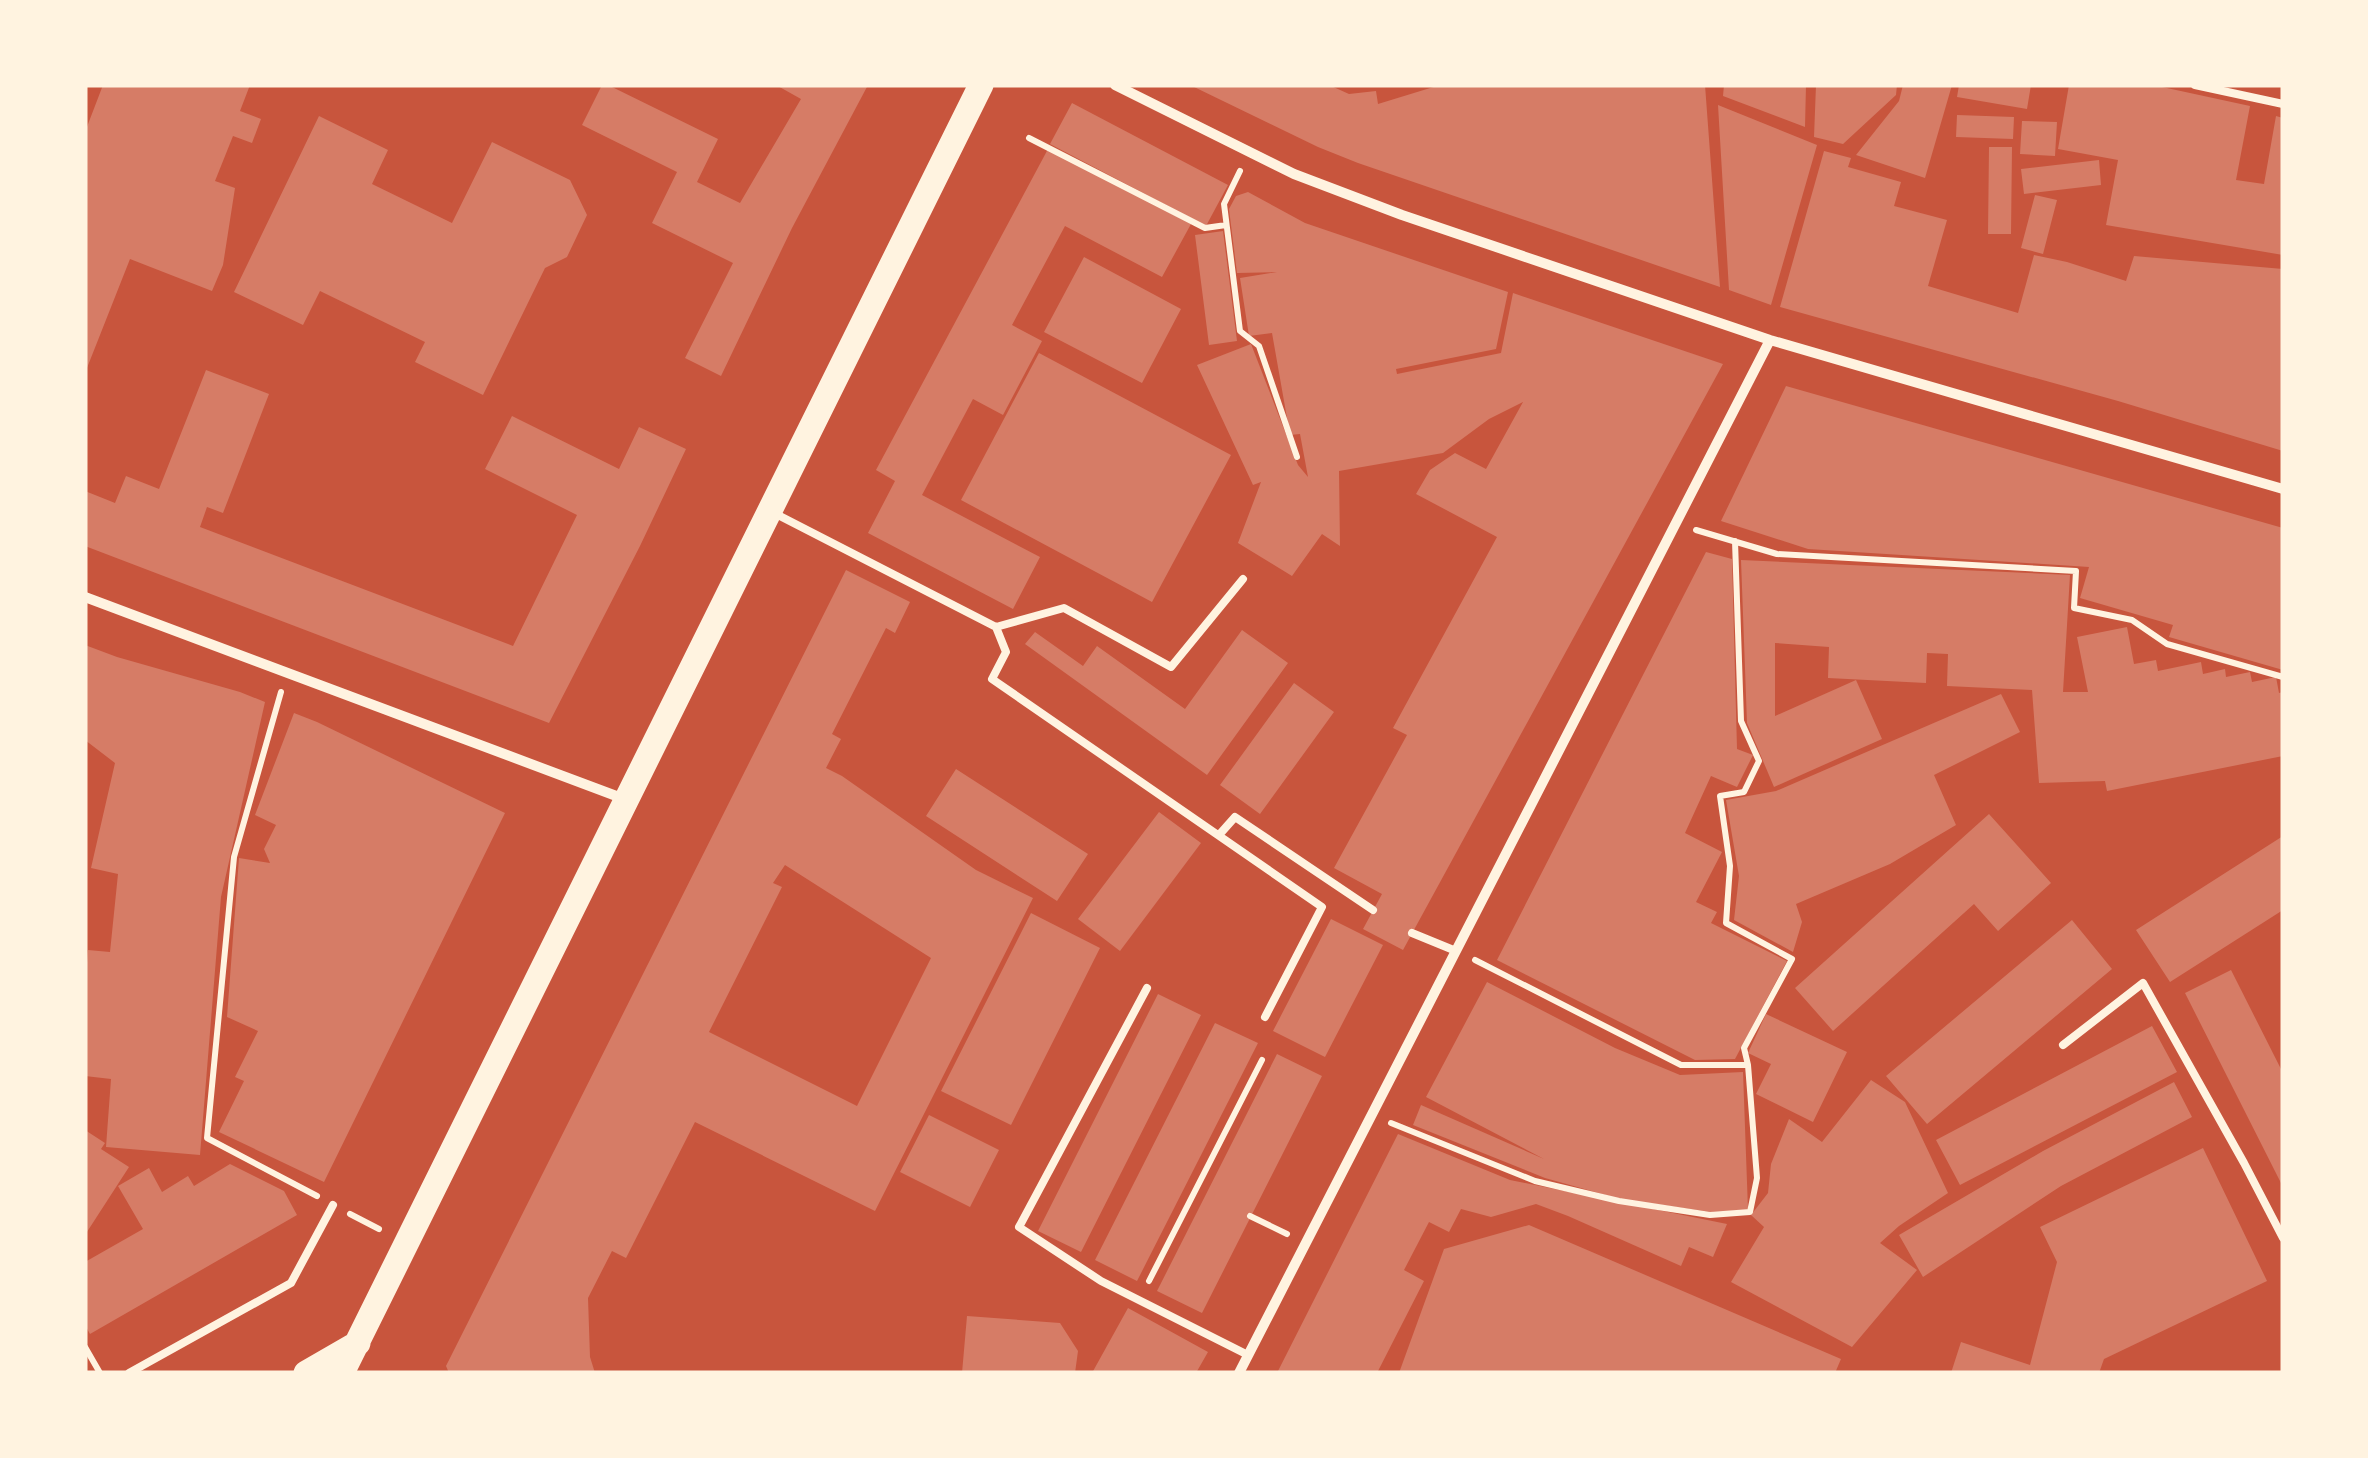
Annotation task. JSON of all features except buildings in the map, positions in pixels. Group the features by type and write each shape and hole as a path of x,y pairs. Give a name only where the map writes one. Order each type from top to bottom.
{"main road":[{"path":"342,1373 981,85"},
{"path":"306,1373 358,1342"},
{"path":"358,1342 358,1373"}],"street":[{"path":"1115,85 1294,174 1402,215 1770,340 2283,489"},
{"path":"1240,1373 1770,340"},
{"path":"85,597 627,800"}],"lane":[{"path":"2195,85 2283,104"},
{"path":"770,510 996,627 1006,652 992,679 1322,907 1265,1017"},
{"path":"996,627 1064,608 1172,667 1243,579"},
{"path":"1219,835 1235,817 1372,910"},
{"path":"1412,933 1456,951"},
{"path":"2063,1045 2143,982 2283,1238"},
{"path":"1147,988 1018,1227 1102,1281 1248,1356"},
{"path":"130,1373 291,1283 333,1205"}],"path":[{"path":"1029,138 1205,228 1226,225"},
{"path":"1249,152 1224,204 1240,331 1259,346 1297,458"},
{"path":"1675,524 1777,554 2076,570 2074,608 2132,620 2167,644 2283,677"},
{"path":"1372,1116 1535,1181 1618,1201 1710,1215 1750,1212 1757,1178 1744,1048 1792,959 1726,923 1730,866 1720,796 1744,792 1759,761 1741,721 1735,541"},
{"path":"286,672 234,858 207,1138 406,1244"},
{"path":"1456,951 1682,1065 1748,1065"},
{"path":"1140,1300 1262,1060"},
{"path":"1196,1188 1206,1194"},
{"path":"1250,1216 1306,1244"},
{"path":"85,1347 100,1373"}]}
